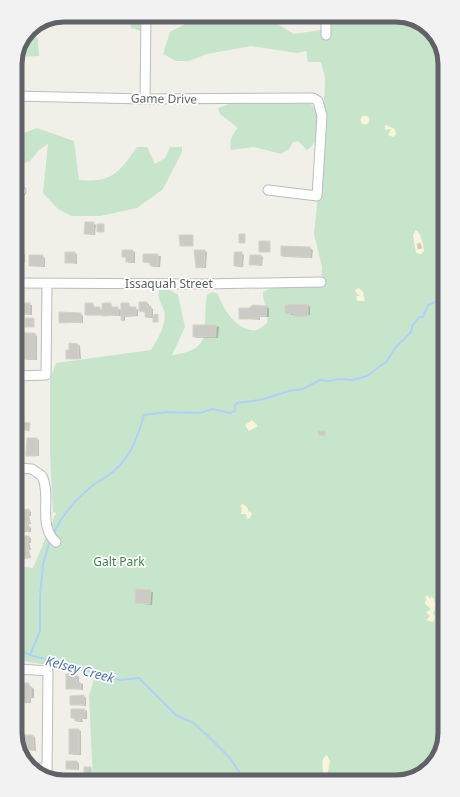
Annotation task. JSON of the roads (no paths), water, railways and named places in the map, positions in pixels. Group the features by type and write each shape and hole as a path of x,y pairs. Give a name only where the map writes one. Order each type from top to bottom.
{"street":[{"path":"145,99 146,22"},
{"path":"326,22 326,35"},
{"name":"Game Drive","path":"22,96 145,99 313,98 318,101 322,116 317,196 268,190"},
{"name":"Issaquah Street","path":"22,283 321,282"},
{"path":"22,376 46,375 47,284"},
{"path":"22,468 32,469 42,476 46,489 47,532 56,542"},
{"path":"22,669 48,672 47,772"}],"waterway":[{"path":"54,533 65,514 75,502 86,491 114,471 125,459 136,438 144,415 167,412 200,413 212,409 230,413 235,411 235,405 237,403 260,400 289,391 303,389 320,380 353,380 367,376 386,362 396,347 411,332 412,326 419,317 423,317 428,305 438,301"},
{"path":"30,655 40,631 40,597 43,564 49,544"},
{"name":"Kelsey Creek","path":"22,651 33,656 103,673 120,680 139,678 177,716 192,722 207,735 229,757 241,775"}],"park label":[{"name":"Galt Park","path":"119,562"}]}
